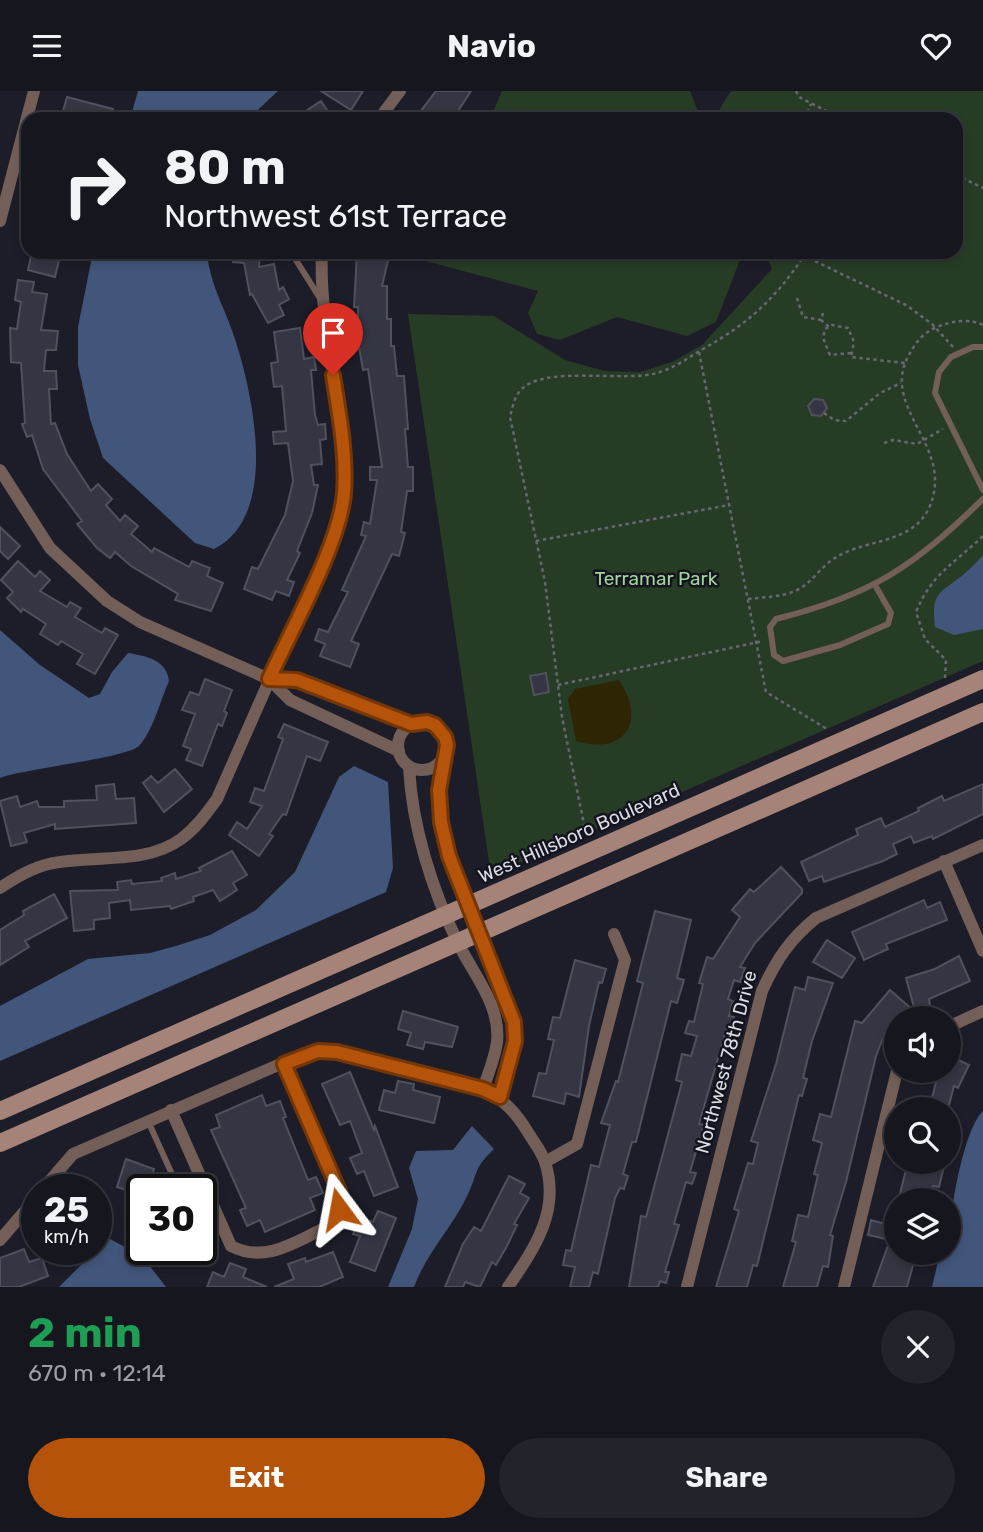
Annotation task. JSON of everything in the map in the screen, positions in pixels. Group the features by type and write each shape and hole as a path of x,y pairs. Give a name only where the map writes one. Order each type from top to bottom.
{"street":[{"path":"29,112 34,91"},
{"path":"384,112 400,91"},
{"path":"0,221 21,141"},
{"path":"0,888 20,875 48,864 153,852 179,841 201,821 217,799 334,534 344,495 341,429 323,304 322,259"},
{"path":"0,470 50,548 107,601 140,622 269,679 290,700 399,751 410,767 415,824 457,942 489,998 495,1022 497,1042 483,1089"},
{"path":"269,679 297,680 411,724 427,722 441,730 447,745 442,760 439,790 441,822 449,856 514,1022 515,1041 500,1097"},
{"name":"West Hillsboro Boulevard","path":"0,1111 983,679"},
{"path":"345,725 355,703"},
{"path":"0,1143 983,712"},
{"path":"399,751 400,736 411,724"},
{"path":"410,767 430,769 442,760"},
{"name":"Northwest 78th Drive","path":"687,1287 762,991 776,959 793,936 816,918 983,845"},
{"path":"944,861 983,951"},
{"path":"545,1162 577,1144 625,960 614,934"},
{"path":"961,1021 983,1011"},
{"path":"56,1174 73,1154 171,1111 318,1051 337,1052 483,1089 500,1097 520,1120 545,1162 548,1216 529,1258 508,1287"},
{"path":"217,1214 231,1246 248,1255 264,1255 333,1224 339,1209 339,1191 284,1064"},
{"path":"844,1287 894,1083"},
{"path":"171,1111 199,1174"},
{"path":"0,1240 21,1216"}],"lane":[{"path":"294,259 323,304"},
{"path":"983,347 958,352 944,364 936,383 936,400 983,490"},
{"path":"875,585 891,613 888,624 840,645 783,661 774,656 771,627 776,619 842,600 875,585 922,556 983,499"},
{"path":"148,1121 172,1174"}],"path":[{"path":"796,91 799,97 828,112"},
{"path":"808,112 811,104"},
{"path":"963,178 983,188"},
{"path":"586,834 575,791 536,541 510,417 520,391 530,383 548,378 658,373 699,352 761,311 781,289 802,259"},
{"path":"810,259 906,305 935,328 958,352"},
{"path":"797,298 803,317 821,320 829,327 848,328 854,342 851,357 905,363"},
{"path":"821,320 823,313"},
{"path":"748,599 797,590 831,560 862,546 894,538 917,524 928,511 936,474 924,439 902,395 901,383 905,363 915,344 935,328 964,320 983,325"},
{"path":"829,327 823,338 830,355 851,353"},
{"path":"699,352 766,692 827,729"},
{"path":"824,413 834,419 846,421 880,393 901,383"},
{"path":"884,443 893,440 917,444 949,426"},
{"path":"536,541 730,505"},
{"path":"945,678 946,660 925,639 916,612 926,588 934,578 983,536"},
{"path":"558,685 772,639"}],"green space":[{"path":"502,91 690,91 698,112 493,112"},
{"name":"Terramar Park","path":"731,91 983,91 983,661 491,875 408,314 494,316 565,360 605,371 640,372 672,362 702,345 772,269 768,259 963,259 963,112 718,112"},
{"path":"418,259 740,259 716,322 687,336 617,317 560,340 537,334 528,313 538,291"}],"sand":[{"path":"619,680 631,709 631,721 626,731 619,739 607,744 576,741 568,699 575,689"}],"water":[{"path":"138,91 278,91 256,112 132,112"},
{"path":"92,259 208,259 249,391 256,453 254,483 248,510 235,533 214,549 195,543 103,458 90,419 78,365 78,327"},
{"path":"983,555 983,629 954,635 935,627 934,607 939,595"},
{"path":"0,630 40,665 89,698 100,694 112,672 128,653 160,664 169,681 153,723 140,745 132,750 98,759 0,778"},
{"path":"354,766 388,782 393,868 386,892 0,1061 0,1006 88,959 150,953 176,946 210,935 256,910 295,872 339,777"},
{"path":"983,1111 983,1287 932,1287 937,1265 961,1265 961,1188 956,1188 975,1122"},
{"path":"472,1126 494,1149 479,1167 461,1208 419,1274 414,1287 388,1287 412,1229 418,1199 409,1168 416,1151 453,1150"},
{"path":"112,1240 126,1248 126,1265 149,1265 166,1287 59,1287 81,1265 112,1265"}],"building":[{"path":"321,91 363,91 351,110"},
{"path":"436,91 471,91 458,112 420,112"},
{"path":"67,97 113,109 112,112 63,111"},
{"path":"321,101 328,112 304,112"},
{"path":"30,259 59,259 55,277 28,270"},
{"path":"233,259 260,259 259,267 274,264 279,290 283,287 289,299 279,305 284,315 268,323 252,294 250,295 244,263 233,262"},
{"path":"357,259 388,259 382,286 387,286 387,319 391,319 391,346 394,346 397,376 404,376 408,429 405,429 408,467 413,467 413,491 407,491 401,532 405,533 399,556 392,554 351,641 359,644 350,667 320,656 325,644 315,640 319,629 328,632 348,592 342,590 366,536 361,535 364,522 370,524 377,480 370,480 370,467 382,467 368,369 363,370 358,341 358,307 354,307"},
{"path":"18,280 34,282 32,292 47,294 41,330 58,331 56,350 46,350 44,371 56,371 57,389 49,389 51,424 55,423 67,454 91,491 98,484 112,499 106,505 120,521 125,515 138,526 131,534 152,552 154,548 189,567 192,561 210,568 207,576 223,583 211,611 175,600 178,594 131,566 115,552 110,558 97,548 77,524 82,521 43,469 32,435 27,437 22,424 25,423 21,363 11,362 10,328 17,329 21,302 15,300"},
{"path":"300,328 304,359 314,357 316,370 311,370 315,415 318,425 325,424 326,439 320,440 322,464 311,465 314,485 318,485 312,513 297,551 300,553 287,580 294,582 289,596 276,591 272,600 244,589 252,567 258,569 285,515 293,481 288,443 274,444 273,432 286,431 282,386 274,387 271,363 278,362 274,332"},
{"path":"814,399 823,400 827,408 821,416 812,415 808,406"},
{"path":"0,527 20,546 8,559 0,551"},
{"path":"18,561 35,577 40,571 50,580 40,591 67,607 70,602 81,608 75,617 102,633 105,628 118,635 95,674 77,664 83,654 61,641 58,645 40,634 46,624 23,609 21,612 7,598 13,592 1,580"},
{"path":"546,673 549,692 534,695 530,676"},
{"path":"205,679 232,690 222,726 218,724 202,766 186,760 191,749 183,746 195,714 182,710 190,692 199,695"},
{"path":"284,724 328,742 320,761 307,756 286,815 283,814 269,834 273,836 259,856 229,835 237,822 247,829 262,806 250,802 255,788 264,791 283,739 278,737"},
{"path":"175,769 192,789 164,812 143,783 151,776 158,783"},
{"path":"114,784 116,799 134,798 136,823 55,829 55,824 24,833 27,842 11,846 0,801 17,796 20,807 37,801 39,807 64,807 64,801 97,800 96,786"},
{"path":"983,784 983,814 933,839 932,836 914,843 911,836 893,844 897,854 883,861 824,882 822,876 809,881 801,862 858,835 856,829 881,818 885,827 919,811 918,808 942,796 944,801"},
{"path":"232,851 247,875 233,883 237,890 220,901 213,890 193,897 194,901 171,909 170,906 131,910 130,900 109,903 110,918 94,920 94,929 74,931 70,891 118,890 117,882 131,880 132,884 162,881 161,878 175,873 176,879 201,871 199,868"},
{"path":"781,867 802,889 802,893 755,943 740,967 745,968 740,982 734,980 728,999 733,1001 729,1016 734,1017 731,1028 727,1027 699,1124 704,1125 690,1172 696,1173 692,1184 686,1182 674,1224 679,1225 665,1272 669,1272 666,1283 660,1281 658,1287 629,1287 641,1216 646,1217 682,1082 676,1080 682,1054 691,1056 697,1036 685,1033 689,1021 694,1022 703,984 699,983 707,957 713,959 740,917 732,910 750,889 754,892"},
{"path":"54,894 67,918 25,941 29,947 0,965 0,930 24,915 23,911"},
{"path":"924,900 927,908 940,902 947,920 886,944 888,949 864,960 852,932"},
{"path":"655,911 691,920 677,978 684,980 677,1003 671,1001 636,1142 632,1142 623,1174 628,1176 624,1189 620,1188 615,1198 598,1274 593,1272 589,1287 570,1287 575,1267 563,1265 566,1250 571,1251 591,1165 599,1167 610,1125 601,1123 616,1081 618,1082 629,1039 643,983 637,981"},
{"path":"827,940 855,958 842,978 813,962"},
{"path":"959,956 970,981 929,999 930,1006 914,1006 906,978 935,969"},
{"path":"575,960 606,969 602,983 599,982 589,1026 579,1097 566,1093 564,1104 533,1096 539,1073 546,1074 554,1040 548,1039 553,1017 560,1018"},
{"path":"808,977 833,983 812,1041 803,1078 807,1079 802,1096 799,1095 757,1266 753,1265 747,1287 716,1287 739,1211 734,1209 748,1163 753,1164 758,1143 751,1141 776,1064 795,987 805,990"},
{"path":"890,990 908,1006 884,1006 884,1035 876,1056 846,1182 830,1235 833,1236 828,1267 823,1266 817,1287 783,1287 796,1242 792,1241 798,1215 808,1217 818,1175 814,1174 822,1143 813,1140 820,1114 831,1117 855,1021 862,1023"},
{"path":"403,1011 458,1027 452,1047 425,1042 423,1049 407,1045 411,1033 398,1029"},
{"path":"961,1061 969,1065 961,1082"},
{"path":"350,1072 374,1130 375,1126 398,1187 374,1196 364,1171 357,1174 350,1158 362,1153 350,1121 340,1125 322,1084"},
{"path":"398,1081 414,1084 413,1090 440,1097 434,1123 379,1110 384,1090 395,1093"},
{"path":"936,1083 960,1083 958,1088 954,1086 951,1097 932,1097"},
{"path":"262,1095 266,1106 280,1101 286,1117 283,1118 308,1180 316,1177 323,1193 310,1198 315,1210 265,1232 260,1220 247,1226 240,1210 246,1208 211,1130 220,1127 216,1115"},
{"path":"126,1159 154,1169 152,1174 126,1174 126,1190 117,1187"},
{"path":"905,1174 942,1174 939,1187 901,1188"},
{"path":"509,1176 525,1184 520,1193 529,1198 514,1224 517,1225 507,1246 496,1265 492,1262 480,1287 465,1282 463,1287 445,1287 463,1244 474,1227 481,1231"},
{"path":"378,1211 396,1218 375,1271 350,1262 360,1236 353,1234 360,1217 373,1222"},
{"path":"871,1220 884,1224 884,1239 868,1235"},
{"path":"21,1250 21,1265 44,1265 48,1276 19,1287 0,1287 0,1258"},
{"path":"333,1252 343,1277 319,1287 274,1287 294,1279 288,1264 305,1258 306,1262"},
{"path":"884,1257 884,1265 913,1265 907,1287 873,1287"},
{"path":"230,1263 246,1269 243,1277 267,1287 207,1287 213,1272 224,1277"}],"route":[{"path":"333,375 341,429 344,495 334,534 269,679 297,680 390,718 411,724 427,722 441,730 447,745 442,760 439,790 441,822 449,856 505,996 514,1022 515,1041 500,1097 483,1089 337,1052 318,1051 299,1056 284,1064 339,1191 339,1209"}]}
